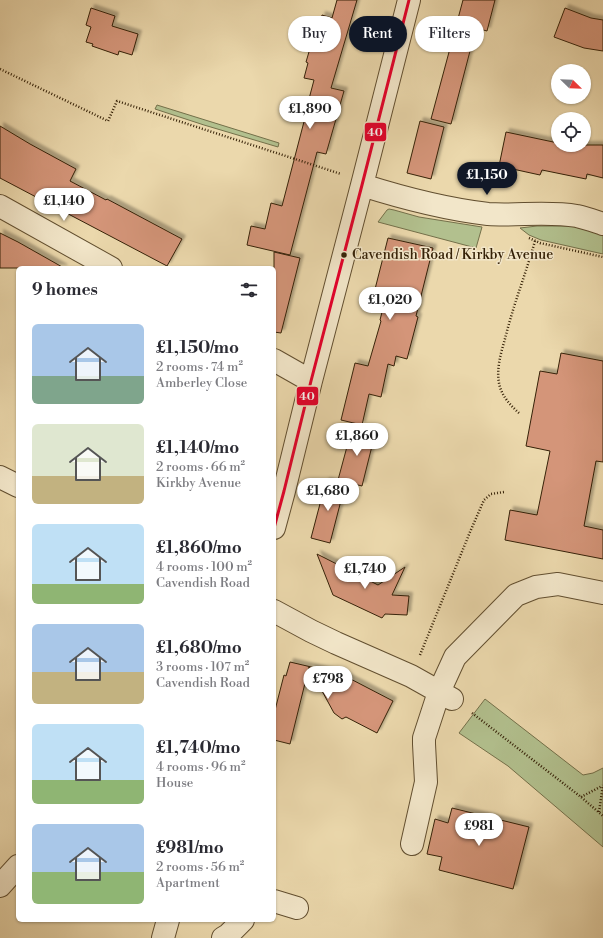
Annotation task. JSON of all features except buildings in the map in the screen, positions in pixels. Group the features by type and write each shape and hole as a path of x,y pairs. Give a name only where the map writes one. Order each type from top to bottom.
{"street":[{"path":"276,521 311,381 353,180 410,0"},
{"path":"353,180 407,198 472,211 499,214 560,214 588,219 603,224"},
{"path":"0,206 107,266"},
{"path":"276,361 311,381"},
{"path":"0,477 16,485"},
{"path":"412,844 426,782 424,738 446,696 455,657 516,595 536,587 558,584 603,593"},
{"path":"276,612 336,643 411,676 446,696"},
{"path":"0,886 16,868"},
{"path":"276,902 297,908"},
{"path":"163,938 167,922"},
{"path":"223,938 241,922"}],"path":[{"path":"0,69 108,121 117,101 353,180"},
{"path":"523,235 535,241 603,257"},
{"path":"519,413 511,405 501,390 499,382 499,369 502,351 514,306 535,241"},
{"path":"420,655 484,500 491,494 504,492"},
{"path":"472,713 581,797 603,816"},
{"path":"581,797 603,785"},
{"path":"599,812 603,785"}],"green space":[{"path":"157,105 279,143 278,147 155,109"},
{"path":"389,209 419,217 482,227 476,248 378,222"},
{"path":"537,226 571,226 603,234 603,254 541,240 529,235 520,228"},
{"path":"485,699 583,775 593,773 603,768 603,847 508,766 459,733"}],"transit line":[{"name":"40","path":"276,521 409,0"}],"place":[{"name":"Cavendish Road / Kirkby Avenue","path":"344,255"}]}
